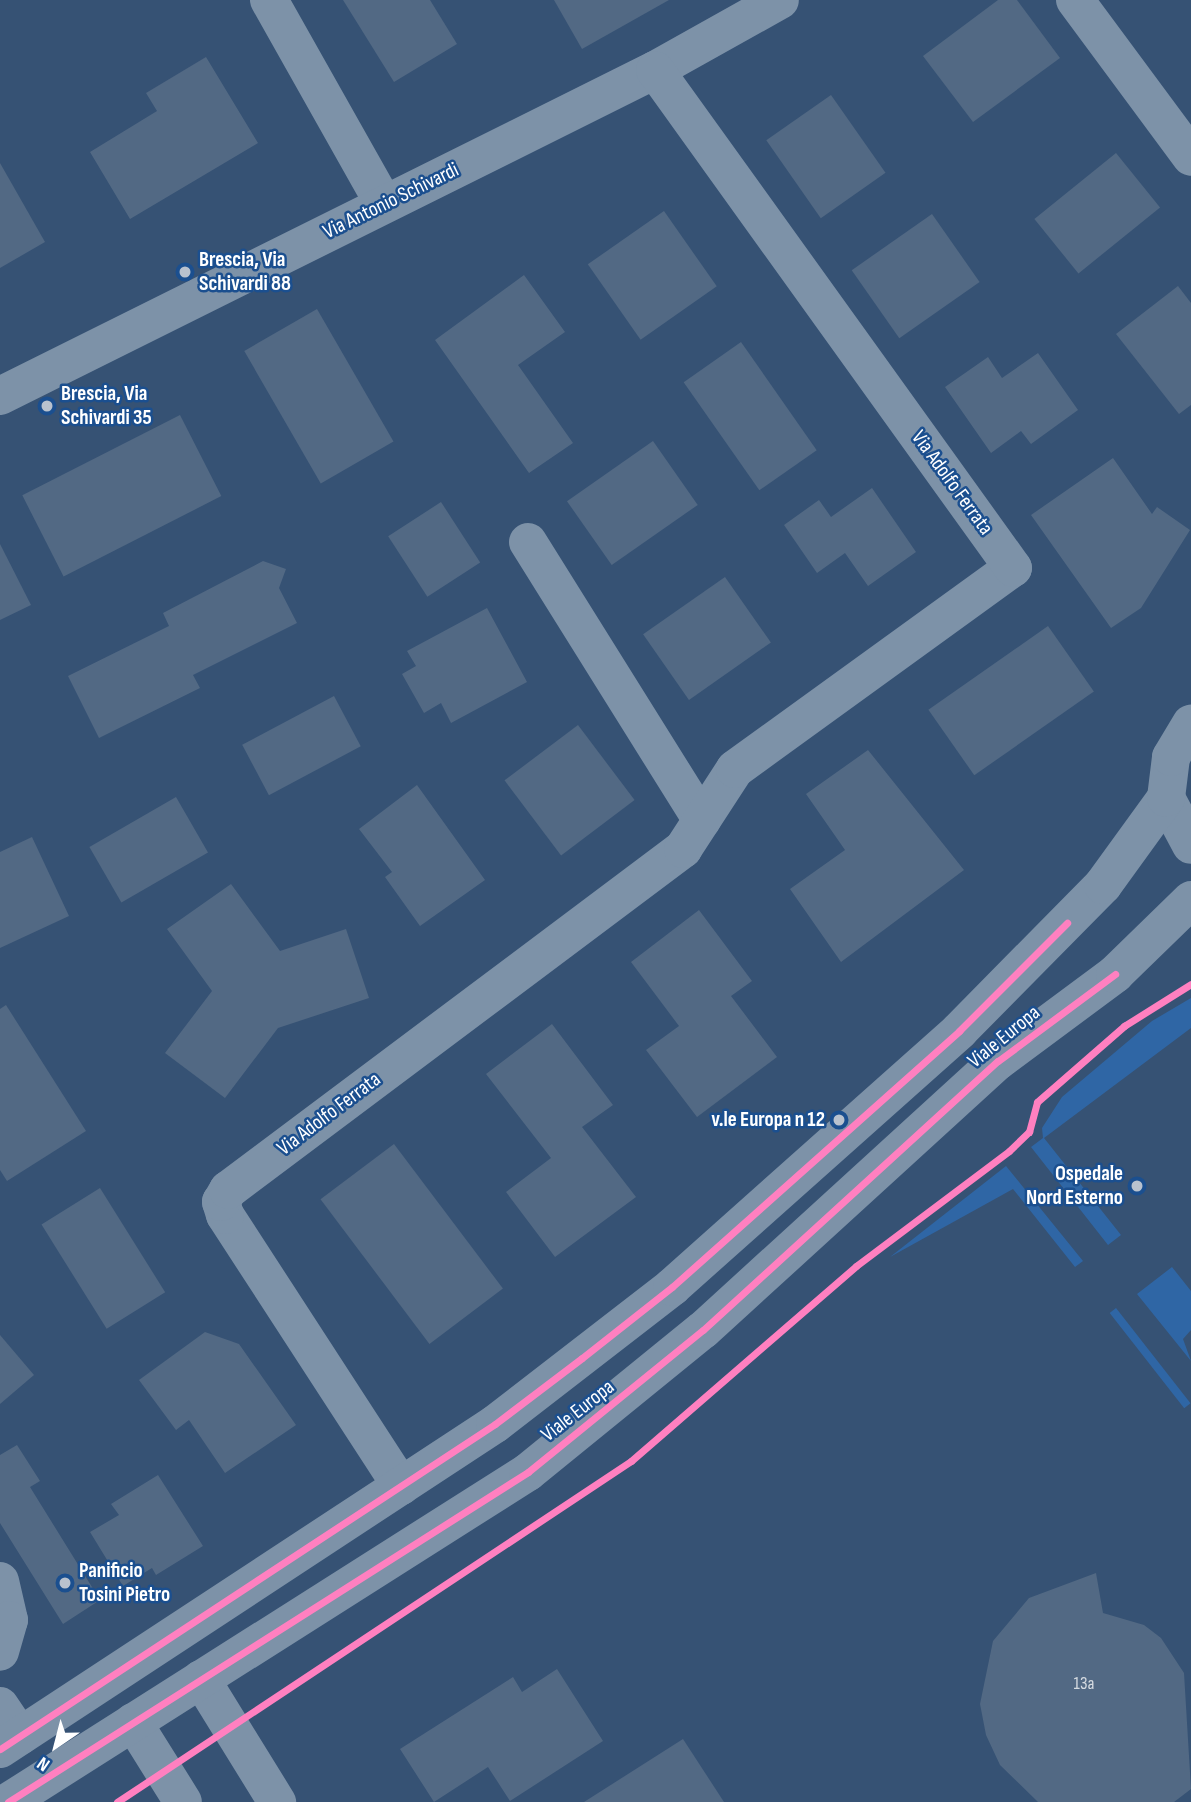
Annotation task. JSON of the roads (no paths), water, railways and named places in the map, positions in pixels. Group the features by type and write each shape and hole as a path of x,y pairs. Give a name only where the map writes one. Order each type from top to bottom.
{"street":[{"path":"269,0 384,204"},
{"path":"1075,0 1191,157"},
{"name":"Via Antonio Schivardi","path":"0,396 654,70 757,6"},
{"name":"Via Adolfo Ferrata","path":"401,1486 221,1202 228,1190 683,849 735,769 1013,568 654,70"},
{"path":"528,542 702,820"},
{"name":"Viale Europa","path":"7,1730 401,1486 495,1424 673,1287 959,1031 1103,884 1166,798 1171,757 1191,724"},
{"path":"1166,798 1191,845"},
{"name":"Viale Europa","path":"8,1802 528,1472 617,1403 852,1199 998,1061 1115,974 1191,900"},
{"path":"0,1581 9,1620 0,1652"},
{"path":"201,1679 277,1802"},
{"path":"133,1722 180,1797"}],"place":[{"name":"Brescia, Via Schivardi 88","path":"185,272"},
{"name":"Brescia, Via Schivardi 35","path":"47,406"},
{"name":"v.le Europa n 12","path":"839,1120"},
{"name":"Ospedale Nord Esterno","path":"1137,1186"},
{"name":"Panificio Tosini Pietro","path":"65,1583"}]}
